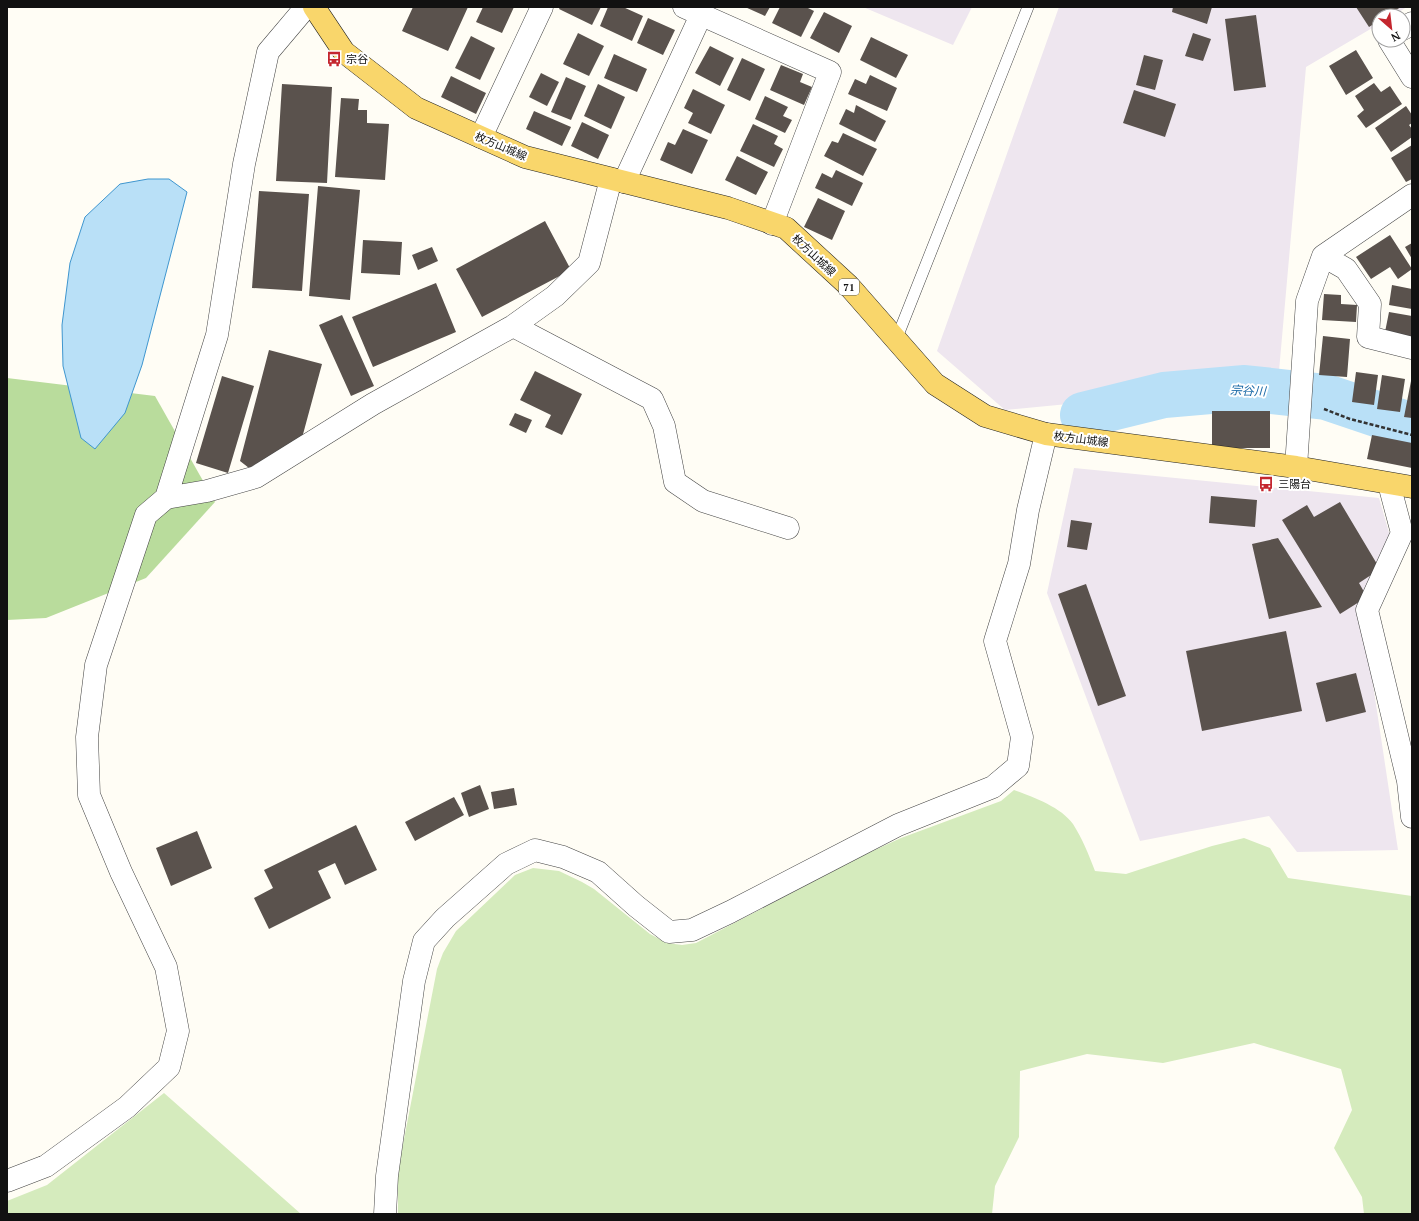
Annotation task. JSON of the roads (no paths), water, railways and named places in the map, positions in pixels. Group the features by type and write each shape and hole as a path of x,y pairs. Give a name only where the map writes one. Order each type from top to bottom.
{"main road":[{"name":"枚方山城線","path":"314,7 344,52 416,108 525,157 728,208 786,228 849,286 935,384 985,416 1046,434 1296,467 1412,487"}],"street":[{"path":"166,498 217,335 244,164 268,52 306,7"},
{"path":"481,137 542,7"},
{"path":"7,1181 46,1166 127,1107 169,1067 178,1032 166,968 121,872 89,795 87,737 96,665 102,642 146,515 166,498 207,491 256,477 373,404 513,326 555,296 589,263 618,181 692,11 830,72 772,224"},
{"path":"1394,48 1412,77"},
{"path":"1296,467 1307,301 1323,256 1412,195"},
{"path":"1323,256 1346,269 1370,304 1368,337 1412,348"},
{"path":"513,326 652,399 664,426 675,482 703,501 788,528"},
{"path":"385,1214 387,1176 414,981 424,941 445,918 506,864 535,850 563,858 598,872 636,906 669,932 692,930 730,912 898,825 993,787 1018,766 1022,737 995,641 1019,564 1028,510 1046,434"},
{"path":"1389,484 1402,533 1367,610 1408,781 1412,817"}],"lane":[{"path":"896,340 1028,7"}],"water":[{"path":"148,179 169,179 187,192 142,365 125,413 95,449 81,438 63,366 62,325 70,263 85,217 120,184"}],"waterway":[{"name":"宗谷川","path":"1083,415 1164,395 1245,388 1326,397 1412,426"}],"place":[{"name":"宗谷","path":"334,59"},
{"name":"三陽台","path":"1266,484"}]}
